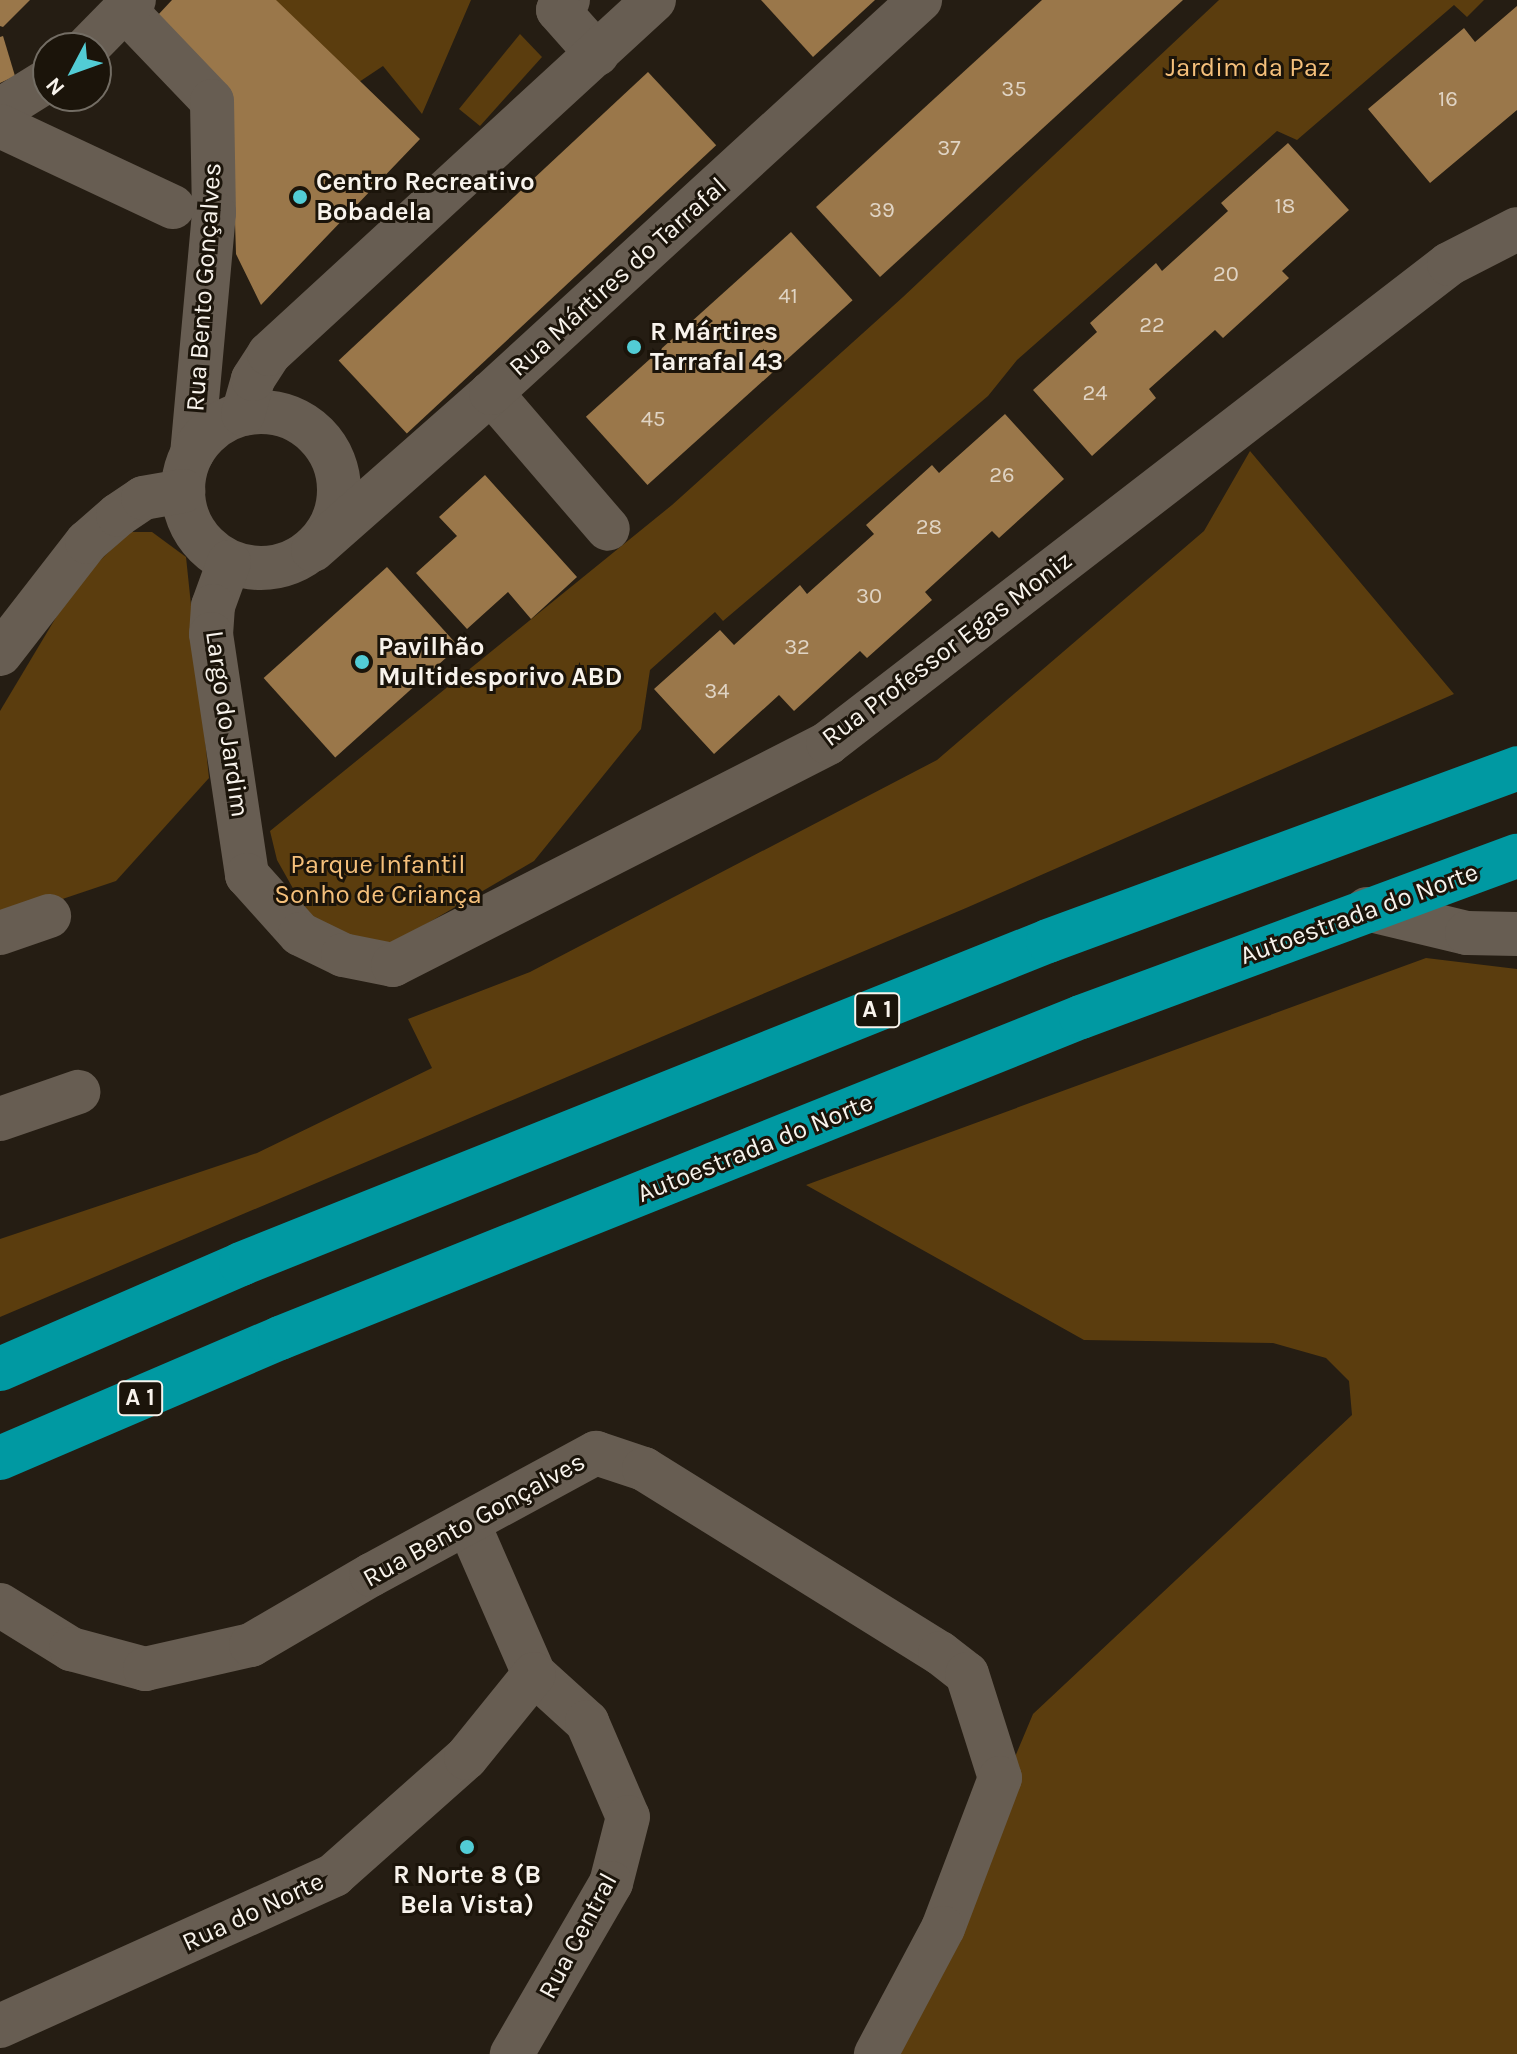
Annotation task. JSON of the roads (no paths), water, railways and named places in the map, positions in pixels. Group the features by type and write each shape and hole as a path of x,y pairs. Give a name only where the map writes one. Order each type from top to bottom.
{"highway":[{"name":"A 1","path":"0,1369 241,1264 1048,941 1517,768"},
{"name":"Autoestrada do Norte","path":"0,1458 280,1338 1081,1017 1517,856"}],"street":[{"path":"568,0 558,10 597,54"},
{"path":"243,414 253,379 269,354 654,0"},
{"name":"Rua Mártires do Tarrafal","path":"313,550 491,393 920,0"},
{"path":"103,32 130,6"},
{"name":"Rua Bento Gonçalves","path":"130,6 212,101 214,213 187,472"},
{"path":"0,110 32,90"},
{"path":"0,126 173,207"},
{"name":"Rua Professor Egas Moniz","path":"243,840 247,875 300,934 343,955 393,965 828,743 1449,264 1517,229"},
{"path":"491,393 608,529"},
{"path":"0,654 87,542 118,515 187,472 214,429 243,414 265,412 288,416 309,428 325,444 336,465 340,488 337,512 328,532 313,550 294,562 272,568 250,568 229,562 210,550 196,533 186,513 187,472"},
{"name":"Largo do Jardim","path":"229,562 213,606 211,634 243,840"},
{"path":"1367,909 1467,933 1517,934"},
{"path":"0,933 49,916"},
{"path":"0,1119 78,1092"},
{"name":"Rua Bento Gonçalves","path":"0,1605 71,1649 145,1669 251,1645 596,1453 644,1469 940,1653 967,1674 1000,1778 943,1928 876,2054"},
{"name":"Rua Central","path":"468,1523 534,1674 587,1722 628,1817 611,1883 512,2054"},
{"name":"Rua do Norte","path":"0,2026 334,1875 466,1758 534,1674"}],"place":[{"name":"Centro Recreativo Bobadela","path":"300,197"},
{"name":"R Mártires Tarrafal 43","path":"634,347"},
{"name":"Pavilhão Multidesporivo ABD","path":"362,662"},
{"name":"R Norte 8 (B Bela Vista)","path":"467,1847"}],"park label":[{"name":"Jardim da Paz","path":"1248,68"},
{"name":"Parque Infantil Sonho de Criança","path":"378,880"}]}
